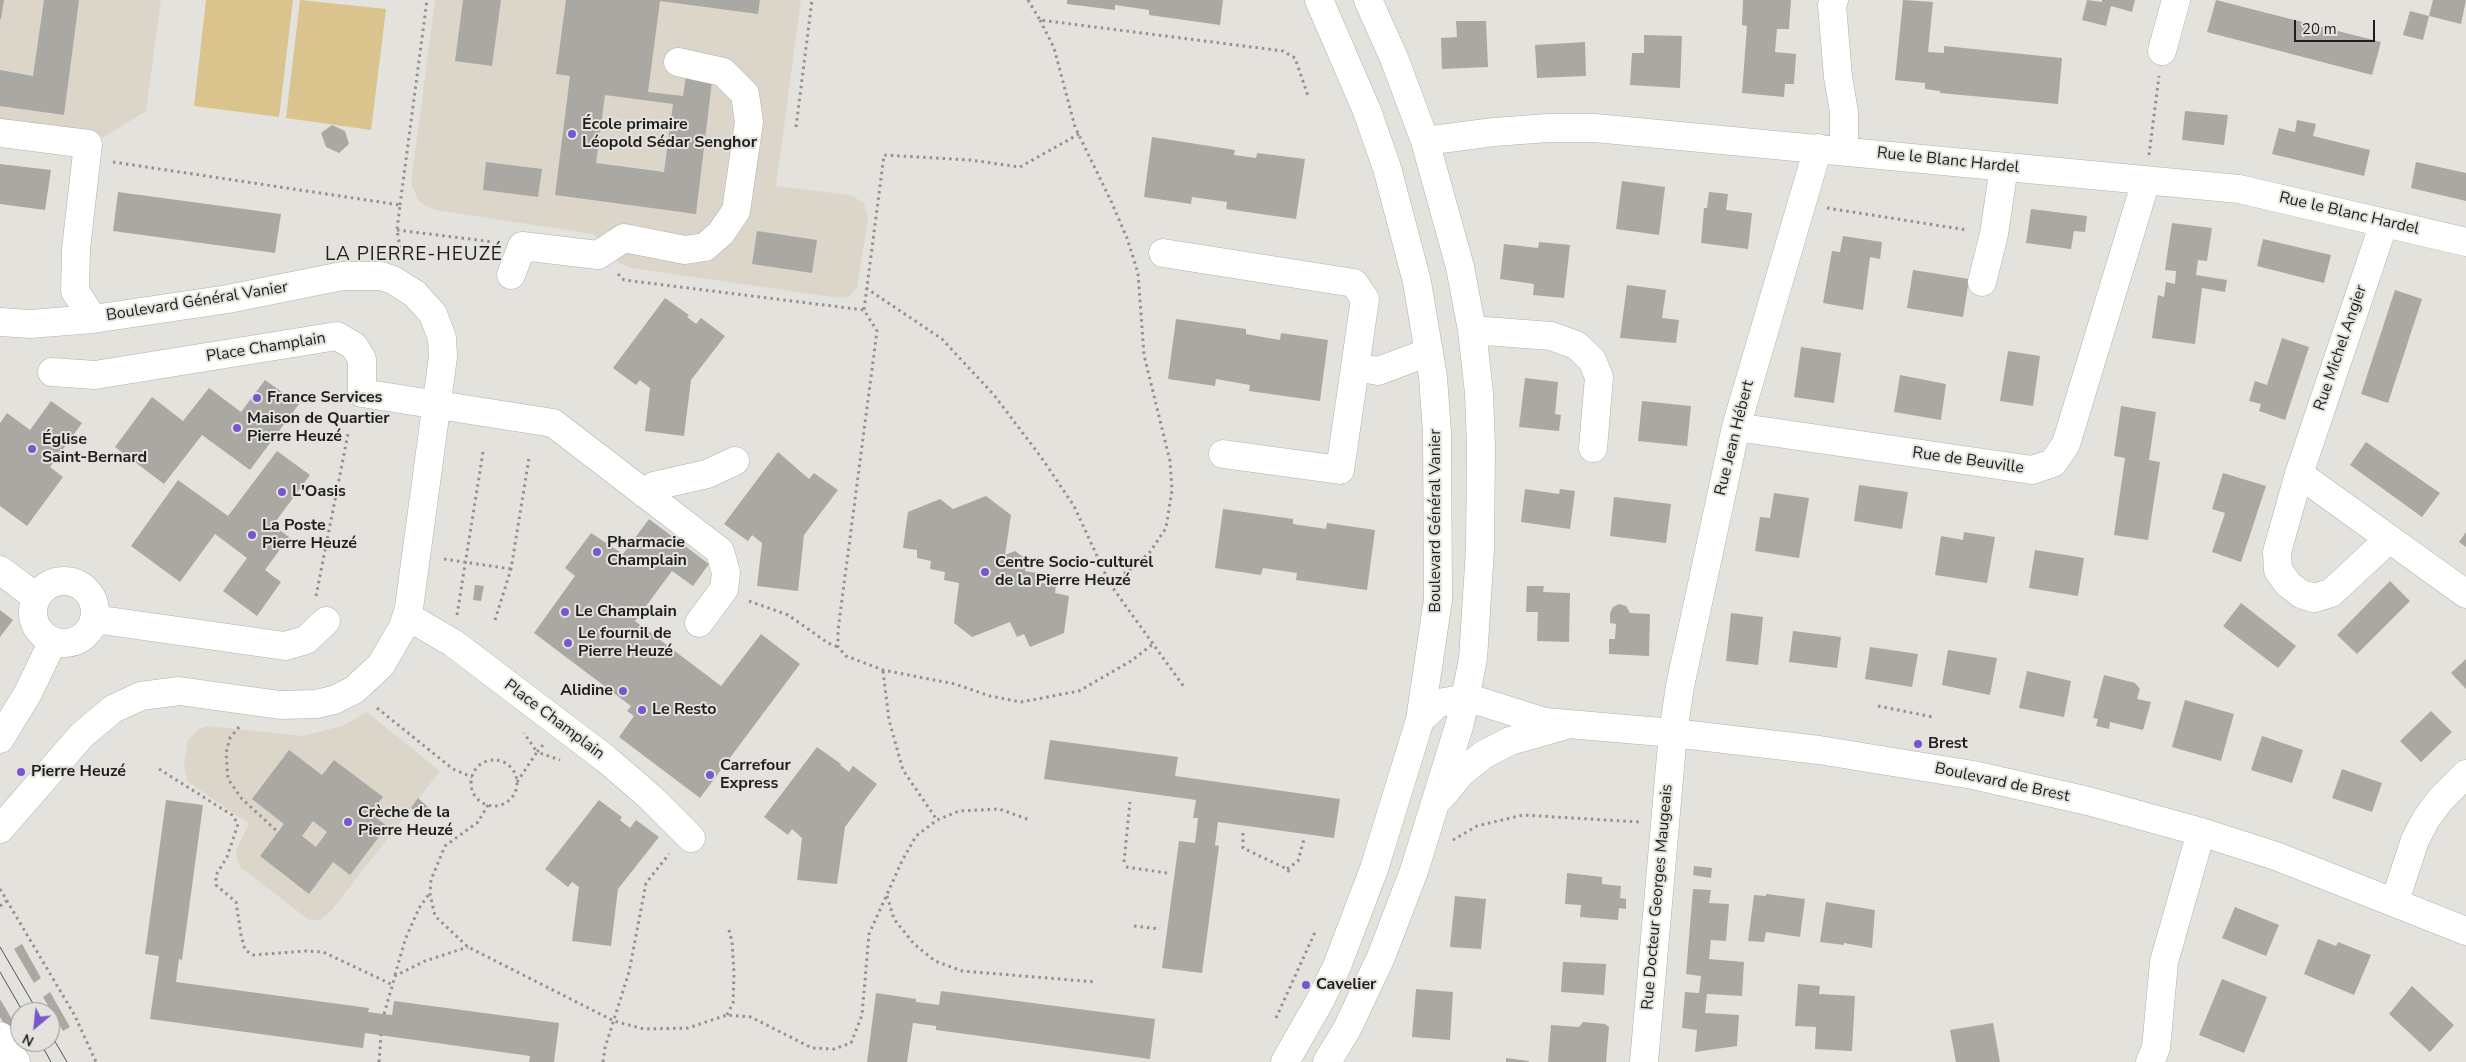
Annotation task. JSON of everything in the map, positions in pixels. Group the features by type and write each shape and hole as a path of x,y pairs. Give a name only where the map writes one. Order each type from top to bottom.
{"street":[{"name":"Boulevard Général Vanier","path":"1285,1062 1321,999 1362,904 1419,723 1438,600 1438,432 1429,352 1417,282 1387,168 1364,103 1320,0"},
{"path":"1327,1062 1347,1029 1381,957 1414,871 1432,817 1466,698 1472,659 1482,480 1479,393 1472,330 1460,267 1425,141 1394,58 1368,0"},
{"name":"Rue Jean Hébert","path":"1673,733 1704,566 1736,427 1844,112 1838,77 1832,5 1834,0"},
{"path":"2162,51 2176,0"},
{"path":"511,275 522,246 598,255 624,238 684,250 705,247 721,233 736,211 748,122 745,94 723,72 678,62"},
{"name":"Rue le Blanc Hardel","path":"1425,141 1494,132 1548,128 1595,128 2004,167 2147,170 2239,189 2466,242"},
{"path":"0,133 88,144 76,249 75,291 94,319"},
{"path":"1982,282 1994,234 2004,167"},
{"name":"Rue de Beuville","path":"1736,427 2032,470 2053,463 2066,444 2147,170"},
{"name":"Rue Michel Angier","path":"2384,222 2299,474 2277,552 2278,570 2288,584 2301,594 2314,598 2331,593 2389,539"},
{"path":"1163,253 1354,283 1365,298 1340,470 1223,454"},
{"name":"Boulevard Général Vanier","path":"0,322 30,324 94,319 228,299 342,276 381,276 397,270"},
{"path":"0,829 82,736 113,709 141,696 179,691 297,706 334,700 354,690 381,665 393,647 407,616 443,357 442,338 433,314 397,270"},
{"path":"1472,330 1551,336 1576,345 1592,360 1598,377 1593,448"},
{"name":"Place Champlain","path":"52,372 95,375 337,336 354,346 362,359 362,393 553,423 720,551 726,573 724,589 699,623"},
{"path":"1356,367 1378,371 1429,352"},
{"path":"645,494 654,486 707,474 735,462"},
{"path":"2299,474 2466,594"},
{"path":"0,570 36,597"},
{"path":"70,582 87,591 92,599 94,619 90,629 79,639 64,644 53,641 44,636 37,628 33,618 36,597 51,584 70,582"},
{"path":"94,619 285,646 306,640 320,610"},
{"name":"Place Champlain","path":"407,616 453,643 606,759 649,796 683,842"},
{"path":"0,739 28,692 53,641"},
{"path":"1472,659 1473,679 1478,691 1502,708"},
{"path":"1466,698 1438,703 1419,723 1421,736 1430,746 1449,756 1469,759 1483,755 1510,741 1569,725"},
{"name":"Boulevard de Brest","path":"1466,698 1546,722 1673,733 1819,750 1973,775 2088,801 2201,832 2276,856 2395,901 2466,931"},
{"name":"Rue Docteur Georges Maugeais","path":"1644,1062 1673,733"},
{"path":"1432,817 1443,793 1451,783 1483,755"},
{"path":"2395,901 2416,840 2426,820 2440,800 2466,774"},
{"path":"2150,1062 2156,1048 2164,962 2201,832"},
{"name":"Boulevard de Brest","path":"2419,912 2466,951"},
{"path":"0,1036 16,1062"}],"path":[{"path":"397,270 397,230 427,0"},
{"path":"796,127 812,0"},
{"path":"1028,0 1054,48 1069,109 1127,238 1138,274 1144,355 1170,461 1172,490 1170,514 1160,537 1136,565 1110,584"},
{"path":"1040,20 1283,50 1295,58 1308,96"},
{"path":"2147,170 2162,51"},
{"path":"838,647 838,630 877,331 864,310 884,155 970,160 1020,167 1079,134"},
{"path":"86,158 400,206"},
{"path":"1822,207 1994,234"},
{"path":"397,230 522,246"},
{"path":"598,255 624,280 864,310"},
{"path":"866,288 942,338 994,395 1041,457 1074,506 1110,584 1184,687"},
{"path":"320,610 348,434"},
{"path":"457,615 483,452"},
{"path":"494,620 511,569 529,458"},
{"path":"436,558 511,569"},
{"path":"747,600 788,615 828,643 838,647 846,656 883,670 955,684 990,696 1021,702 1079,692 1131,661 1153,644"},
{"path":"883,670 889,720 903,770 937,820"},
{"path":"1878,706 1933,717"},
{"path":"377,708 453,769 472,777"},
{"path":"240,724 230,738 226,753 228,779 242,799 278,832"},
{"path":"517,782 512,769 500,761 493,760 480,765 472,777 473,792 482,802 488,805 503,805 509,801 516,789 517,782 538,751 522,731"},
{"path":"159,769 232,815 238,824 227,857 216,875 216,885 236,902 240,935 245,950 254,955 306,951 323,952 391,984"},
{"path":"1130,802 1125,865 1167,873"},
{"path":"488,805 478,822 445,846 434,870 430,894 435,916 468,947 614,1021 644,1029 688,1028 728,1015 751,1018 812,1048 834,1050 851,1043 862,1015 869,934 902,860 916,836 937,820 959,812 999,809 1030,820"},
{"path":"1452,840 1477,826 1523,814 1665,822"},
{"path":"1243,834 1243,848 1288,869 1290,873"},
{"path":"1288,869 1298,861 1304,839"},
{"path":"603,1062 629,972 646,883 683,842"},
{"path":"0,889 75,1016 96,1062"},
{"path":"384,1014 405,940 419,908 430,894"},
{"path":"887,896 894,920 914,944 934,961 962,971 1096,982"},
{"path":"0,906 7,901"},
{"path":"728,926 732,942 734,973 732,1003 728,1015"},
{"path":"1134,926 1160,929"},
{"path":"1276,1018 1316,930"},
{"path":"395,976 425,961 468,947"},
{"path":"379,1062 381,1035"}],"shaded area":[{"path":"0,0 161,0 146,111 104,137 0,123"},
{"path":"206,0 293,0 279,117 194,106"},
{"path":"300,0 386,9 371,130 286,118"},
{"path":"435,0 801,0 776,186 850,195 864,203 868,218 857,288 848,297 839,298 631,268 619,263 594,234 435,210 424,205 418,200 411,183"},
{"path":"367,712 440,771 331,911 320,920 309,920 240,867 236,855 237,848 249,824 187,781 184,764 188,740 199,729 207,726 303,736 345,725"}],"building":[{"path":"0,0 4,0 1,19 0,19"},
{"path":"44,0 79,0 64,115 0,106 0,70 33,76"},
{"path":"463,0 501,0 492,66 455,61"},
{"path":"566,0 760,0 758,14 660,1 648,92 683,96 686,76 712,81 696,214 555,195 570,76 556,74","holes":["605,95 673,104 664,172 596,163"]},
{"path":"1067,0 1223,0 1220,25 1149,15 1149,10 1115,5 1115,10 1067,4"},
{"path":"1743,0 1791,0 1789,29 1777,29 1775,52 1796,54 1794,84 1785,84 1784,97 1742,93 1747,26 1742,25"},
{"path":"1903,0 1933,2 1928,52 1944,53 1944,46 2062,58 2058,104 1940,93 1940,91 1925,89 1925,83 1895,80"},
{"path":"2087,0 2102,2 2102,0 2135,0 2132,12 2111,6 2106,26 2082,20"},
{"path":"2216,0 2381,42 2372,75 2207,32"},
{"path":"2433,0 2466,0 2461,24 2429,16"},
{"path":"2410,11 2429,16 2423,40 2403,35"},
{"path":"1456,21 1486,21 1488,67 1442,69 1441,38 1457,37"},
{"path":"1644,35 1682,36 1680,88 1630,85 1632,53 1644,53"},
{"path":"1585,42 1586,76 1537,78 1535,45"},
{"path":"2185,111 2228,115 2224,145 2182,140"},
{"path":"2297,120 2316,124 2313,136 2370,150 2364,176 2272,154 2279,128 2295,132"},
{"path":"332,125 345,131 349,144 339,153 326,147 321,133"},
{"path":"1152,137 1235,150 1234,155 1256,158 1257,153 1305,159 1296,219 1226,209 1227,202 1192,197 1191,204 1144,197"},
{"path":"486,162 542,169 538,197 483,190"},
{"path":"2416,162 2466,173 2466,201 2411,188"},
{"path":"0,164 51,170 45,210 0,204"},
{"path":"1622,181 1665,187 1659,235 1616,229"},
{"path":"118,192 281,214 275,253 113,231"},
{"path":"1709,192 1728,194 1726,210 1752,213 1748,249 1701,243 1704,208 1707,208"},
{"path":"2031,209 2087,216 2085,232 2074,231 2071,249 2026,243"},
{"path":"2172,223 2212,228 2207,261 2198,260 2196,275 2227,280 2225,292 2202,288 2195,344 2152,338 2158,295 2164,297 2166,282 2175,284 2176,271 2165,270"},
{"path":"757,231 817,240 812,273 752,264"},
{"path":"1843,236 1882,242 1880,259 1870,257 1863,310 1823,303 1832,251 1840,252"},
{"path":"2263,239 2331,255 2324,283 2257,266"},
{"path":"1539,242 1570,245 1564,298 1533,295 1534,284 1500,279 1504,244 1538,248"},
{"path":"1913,270 1969,279 1963,317 1907,308"},
{"path":"1627,285 1666,290 1662,318 1679,320 1676,343 1620,338"},
{"path":"2395,290 2422,299 2388,403 2361,394"},
{"path":"665,298 689,315 687,317 696,324 701,318 725,336 691,380 684,436 645,431 650,388 640,380 636,385 613,368"},
{"path":"1176,319 1246,329 1246,334 1280,340 1281,333 1328,340 1320,401 1249,391 1250,385 1216,379 1215,386 1168,379"},
{"path":"2282,338 2309,347 2285,420 2259,411 2261,404 2249,401 2255,381 2267,385"},
{"path":"1801,347 1841,353 1834,403 1794,397"},
{"path":"2008,351 2040,356 2033,406 2000,401"},
{"path":"1900,375 1946,384 1941,420 1894,412"},
{"path":"1525,378 1558,382 1555,414 1561,415 1559,431 1519,427"},
{"path":"265,380 299,404 250,470 202,435 164,484 115,447 152,397 183,421 209,388 241,412"},
{"name":"Église Saint-Bernard","path":"51,401 82,423 50,467 63,477 27,526 0,506 0,423 7,413 30,430"},
{"path":"1642,401 1691,406 1687,446 1638,441"},
{"path":"2121,406 2156,412 2149,460 2160,462 2148,540 2114,535 2125,458 2114,456"},
{"path":"2366,442 2440,493 2422,517 2350,465"},
{"path":"277,451 310,475 273,525 289,537 265,570 281,582 257,616 223,591 247,558 215,534 180,582 131,546 178,480 228,516"},
{"path":"778,452 809,479 814,473 838,490 804,535 798,591 757,586 762,543 752,535 748,541 724,524"},
{"path":"2223,473 2266,486 2241,562 2212,552 2225,513 2212,509"},
{"path":"1859,485 1908,492 1902,529 1854,521"},
{"path":"1525,489 1559,494 1560,489 1575,491 1570,529 1521,522"},
{"path":"1774,493 1809,498 1799,558 1755,551 1760,517 1770,518"},
{"name":"Centre Socio-culturel de la Pierre Heuzé","path":"986,496 1011,515 1005,555 1015,551 1027,560 1025,571 1042,574 1041,583 1056,585 1055,593 1069,596 1064,633 1030,647 1024,634 1017,637 1010,622 972,637 954,623 959,583 944,580 945,572 930,569 931,561 917,558 917,550 903,548 908,512 940,499 953,509"},
{"path":"1614,497 1671,504 1666,543 1610,536"},
{"path":"1223,509 1293,519 1293,524 1326,529 1327,523 1375,530 1367,590 1296,580 1297,573 1263,568 1261,575 1215,568"},
{"path":"649,519 709,564 693,586 672,571 635,621 721,686 761,634 800,664 700,798 619,737 634,716 627,711 631,706 534,633 575,576 565,568 591,533 623,554"},
{"path":"1964,532 1995,537 1987,583 1935,575 1941,536 1963,540"},
{"path":"2466,532 2466,547 2459,542"},
{"path":"2035,550 2084,558 2078,596 2029,588"},
{"path":"2390,581 2410,601 2357,654 2337,635"},
{"path":"475,585 484,586 481,601 473,600"},
{"path":"1527,586 1544,586 1543,592 1570,593 1569,642 1537,641 1538,612 1526,612"},
{"path":"2241,603 2296,646 2278,668 2223,626"},
{"path":"1619,604 1626,606 1630,613 1650,614 1649,656 1609,654 1609,639 1615,639 1616,624 1610,623 1610,613 1613,607"},
{"path":"0,610 13,620 0,637"},
{"path":"1731,613 1763,617 1758,665 1726,661"},
{"path":"1793,631 1841,637 1837,668 1789,662"},
{"path":"1870,647 1918,654 1912,687 1865,679"},
{"path":"1948,650 1997,658 1990,695 1942,685"},
{"path":"2466,659 2466,689 2451,673"},
{"path":"2027,671 2071,681 2064,717 2019,708"},
{"path":"2104,675 2135,683 2140,689 2137,699 2151,702 2143,730 2110,722 2109,729 2096,726 2098,719 2093,718"},
{"path":"2185,700 2234,714 2221,761 2172,747"},
{"path":"2431,711 2452,732 2421,762 2400,741"},
{"path":"2262,736 2303,750 2292,783 2251,770"},
{"path":"1050,740 1178,757 1175,776 1340,799 1334,838 1218,822 1215,845 1219,846 1202,973 1162,968 1179,841 1195,843 1198,818 1193,818 1196,800 1044,779"},
{"path":"817,747 849,772 853,766 877,784 845,827 837,884 797,880 802,838 792,829 788,835 764,817"},
{"name":"Crèche de la Pierre Heuzé","path":"289,750 322,775 334,760 383,797 370,813 387,826 350,875 333,862 309,894 260,856 284,824 252,799","holes":["313,821 327,832 316,847 302,836"]},
{"path":"2342,769 2382,783 2372,812 2332,798"},
{"path":"418,798 428,807 420,816 411,808"},
{"path":"166,800 203,805 182,960 179,959 176,982 369,1008 368,1012 392,1015 394,1001 559,1023 554,1062 529,1062 530,1056 365,1033 363,1048 150,1019 159,956 145,954"},
{"path":"599,800 622,817 620,820 630,828 636,820 659,837 618,889 611,946 572,941 579,887 572,882 568,887 545,869"},
{"path":"1694,866 1712,868 1711,878 1693,875"},
{"path":"1567,873 1602,877 1602,884 1621,886 1620,898 1626,899 1626,909 1619,908 1618,920 1580,917 1581,905 1565,904"},
{"path":"1693,889 1711,890 1709,903 1729,904 1726,941 1711,940 1709,959 1744,962 1742,996 1707,994 1705,1013 1739,1015 1737,1046 1695,1052 1697,1030 1682,1028 1685,992 1699,993 1701,976 1686,974"},
{"path":"1766,894 1805,899 1800,937 1766,932 1764,942 1748,941 1754,895 1766,896"},
{"path":"1455,896 1486,899 1481,949 1450,947"},
{"path":"1826,902 1875,910 1872,948 1844,943 1844,945 1820,942"},
{"path":"2235,907 2279,925 2266,956 2222,938"},
{"path":"2318,939 2336,946 2338,942 2371,955 2354,995 2304,974"},
{"path":"22,944 41,978 34,983 14,949"},
{"path":"1563,962 1606,964 1604,995 1561,992"},
{"path":"2222,979 2267,997 2244,1053 2199,1035"},
{"path":"1798,984 1820,986 1819,994 1855,996 1852,1051 1815,1049 1816,1027 1795,1026"},
{"path":"2412,986 2454,1025 2430,1052 2389,1014"},
{"path":"1416,989 1453,992 1450,1040 1412,1037"},
{"path":"941,991 1155,1019 1150,1059 936,1030 936,1026 913,1023 907,1062 867,1062 876,993 916,999 916,1002 939,1005"},
{"path":"50,992 56,1002 46,1002 43,997"},
{"path":"0,999 10,1016 10,1033 0,1017"},
{"path":"60,1010 70,1027 63,1031 60,1026"},
{"path":"1583,1022 1605,1024 1609,1027 1606,1062 1548,1062 1551,1025 1579,1027"},
{"path":"1993,1023 2000,1062 1956,1062 1950,1030"},
{"path":"1506,1058 1529,1061 1529,1062 1506,1062"}],"tram line":[{"path":"0,947 32,1002"},
{"path":"0,972 17,1002"},
{"path":"60,1050 67,1062"},
{"path":"46,1052 51,1062"}],"place":[{"name":"École primaire Léopold Sédar Senghor","path":"572,134"},
{"name":"France Services","path":"257,398"},
{"name":"Maison de Quartier Pierre Heuzé","path":"237,428"},
{"name":"Église Saint-Bernard","path":"32,449"},
{"name":"L'Oasis","path":"282,492"},
{"name":"La Poste Pierre Heuzé","path":"252,535"},
{"name":"Pharmacie Champlain","path":"597,552"},
{"name":"Centre Socio-culturel de la Pierre Heuzé","path":"985,572"},
{"name":"Le Champlain","path":"565,612"},
{"name":"Le fournil de Pierre Heuzé","path":"568,643"},
{"name":"Alidine","path":"623,691"},
{"name":"Le Resto","path":"642,710"},
{"name":"Brest","path":"1918,744"},
{"name":"Pierre Heuzé","path":"21,772"},
{"name":"Carrefour Express","path":"710,775"},
{"name":"Crèche de la Pierre Heuzé","path":"348,822"},
{"name":"Cavelier","path":"1306,985"}],"district":[{"name":"LA PIERRE-HEUZÉ","path":"414,255"}]}
